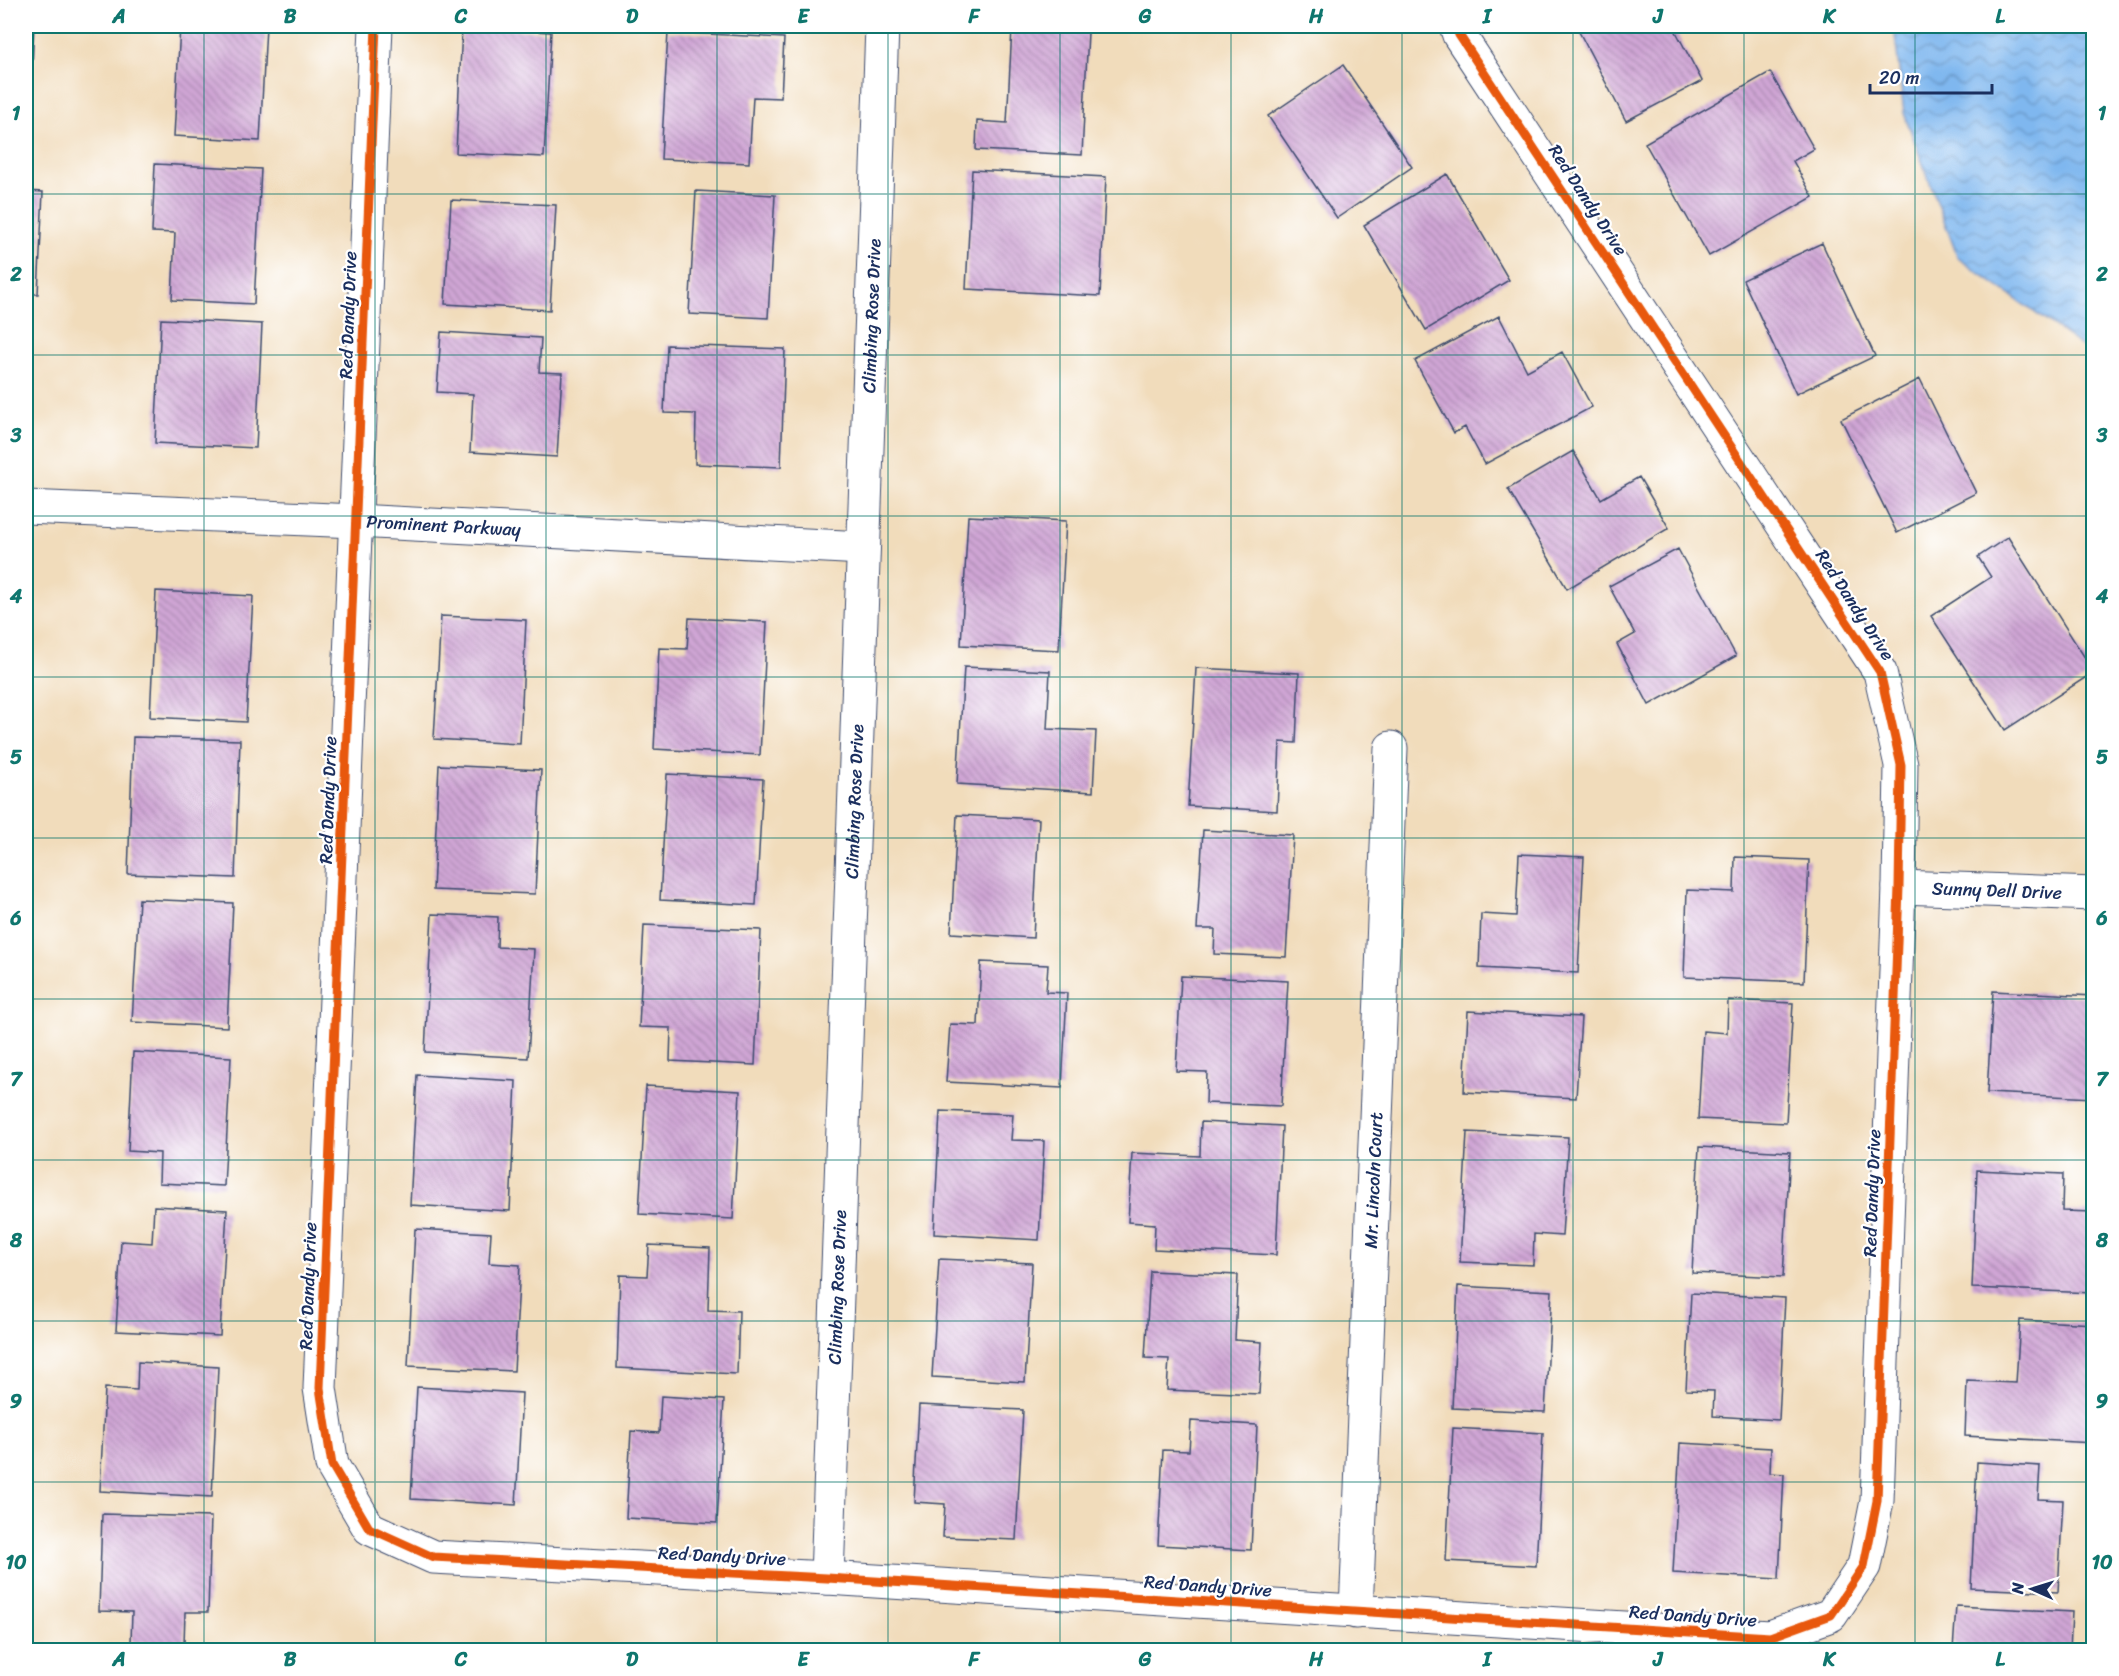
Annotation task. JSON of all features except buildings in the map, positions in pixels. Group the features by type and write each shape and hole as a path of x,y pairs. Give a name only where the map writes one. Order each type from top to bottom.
{"street":[{"name":"Red Dandy Drive","path":"376,26 321,1389 332,1466 369,1528 433,1557 826,1578 1770,1637 1831,1615 1864,1566 1877,1501 1899,886 1901,765 1881,672 1466,45 1456,26"},
{"name":"Climbing Rose Drive","path":"826,1578 882,26"},
{"name":"Prominent Parkway","path":"26,507 356,521 863,548"},
{"name":"Mr. Lincoln Court","path":"1356,1612 1391,748"},
{"name":"Sunny Dell Drive","path":"1899,886 2094,894"}],"water":[{"path":"1894,26 2093,26 2093,354 1958,258 1904,113"}],"cycle path":[{"path":"376,26 320,1388 332,1465 369,1528 433,1557 827,1578 1770,1637 1831,1615 1864,1566 1877,1501 1899,887 1901,765 1880,672 1459,35 1456,26"}]}
